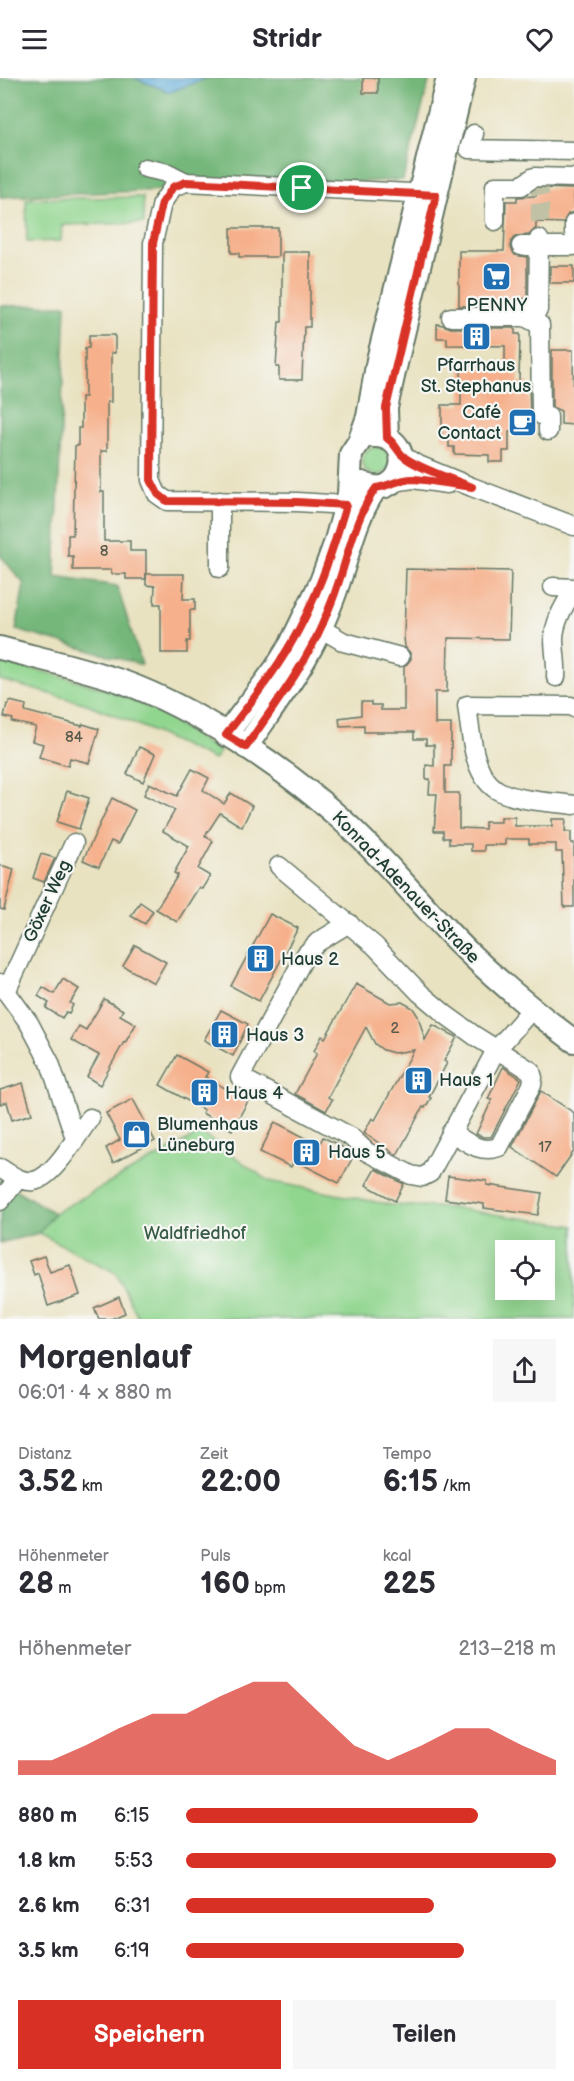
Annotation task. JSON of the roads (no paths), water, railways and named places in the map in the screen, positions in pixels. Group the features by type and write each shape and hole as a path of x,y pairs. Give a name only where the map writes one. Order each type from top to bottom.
{"main road":[{"path":"246,747 308,653 321,628 366,502 401,470 386,408 448,78"},
{"path":"226,735 291,644 321,582 335,544 346,505 351,454 359,442 368,417 378,360 464,78"},
{"path":"359,442 377,435 394,446"},
{"path":"351,468 360,482 384,485"},
{"name":"Konrad-Adenauer-Straße","path":"0,648 123,682 177,705 246,747 305,789 340,818 465,949 532,1009 574,1041"}],"street":[{"path":"474,134 469,149 574,151"},
{"path":"540,182 541,150"},
{"path":"145,168 168,173 186,182 427,194"},
{"path":"495,221 495,186 521,186 534,177 540,182 574,178"},
{"path":"186,182 173,187 162,203 153,243 151,480 158,494 167,501 297,502 346,505"},
{"path":"574,223 574,233"},
{"path":"525,317 526,309 538,310 533,243 574,246"},
{"path":"451,317 525,317 540,325 541,414 548,417 548,431"},
{"path":"394,446 416,464 574,526"},
{"path":"384,485 413,479 472,487"},
{"path":"220,501 220,568"},
{"path":"534,510 574,531"},
{"path":"553,587 574,589 556,625 554,639 556,677"},
{"path":"321,628 344,642 400,657"},
{"path":"574,708 571,706 466,705 476,759 491,786 513,796 574,805"},
{"name":"Göxer Weg","path":"74,843 3,988 29,1023 50,1063 75,1138"},
{"path":"279,866 375,946 420,993 446,1015 531,1071 532,1085 499,1147 481,1150 451,1132"},
{"path":"349,923 318,942 306,954 240,1077 351,1137 366,1152 411,1175 422,1177 430,1173 496,1050 532,1009"},
{"path":"0,1168 18,1179 34,1181 48,1174 90,1118"},
{"path":"0,1202 18,1179"}],"water":[{"path":"134,78 207,78 170,92"}],"tunnel":[{"path":"540,188 540,222"}],"place":[{"name":"PENNY","path":"497,276"},
{"name":"Pfarrhaus St. Stephanus","path":"476,336"},
{"name":"Café Contact","path":"522,422"},
{"name":"Haus 2","path":"260,959"},
{"name":"Haus 3","path":"225,1035"},
{"name":"Haus 1","path":"418,1080"},
{"name":"Haus 4","path":"204,1093"},
{"name":"Blumenhaus Lüneburg","path":"136,1134"},
{"name":"Haus 5","path":"307,1152"}],"park label":[{"name":"Waldfriedhof","path":"195,1233"}]}
